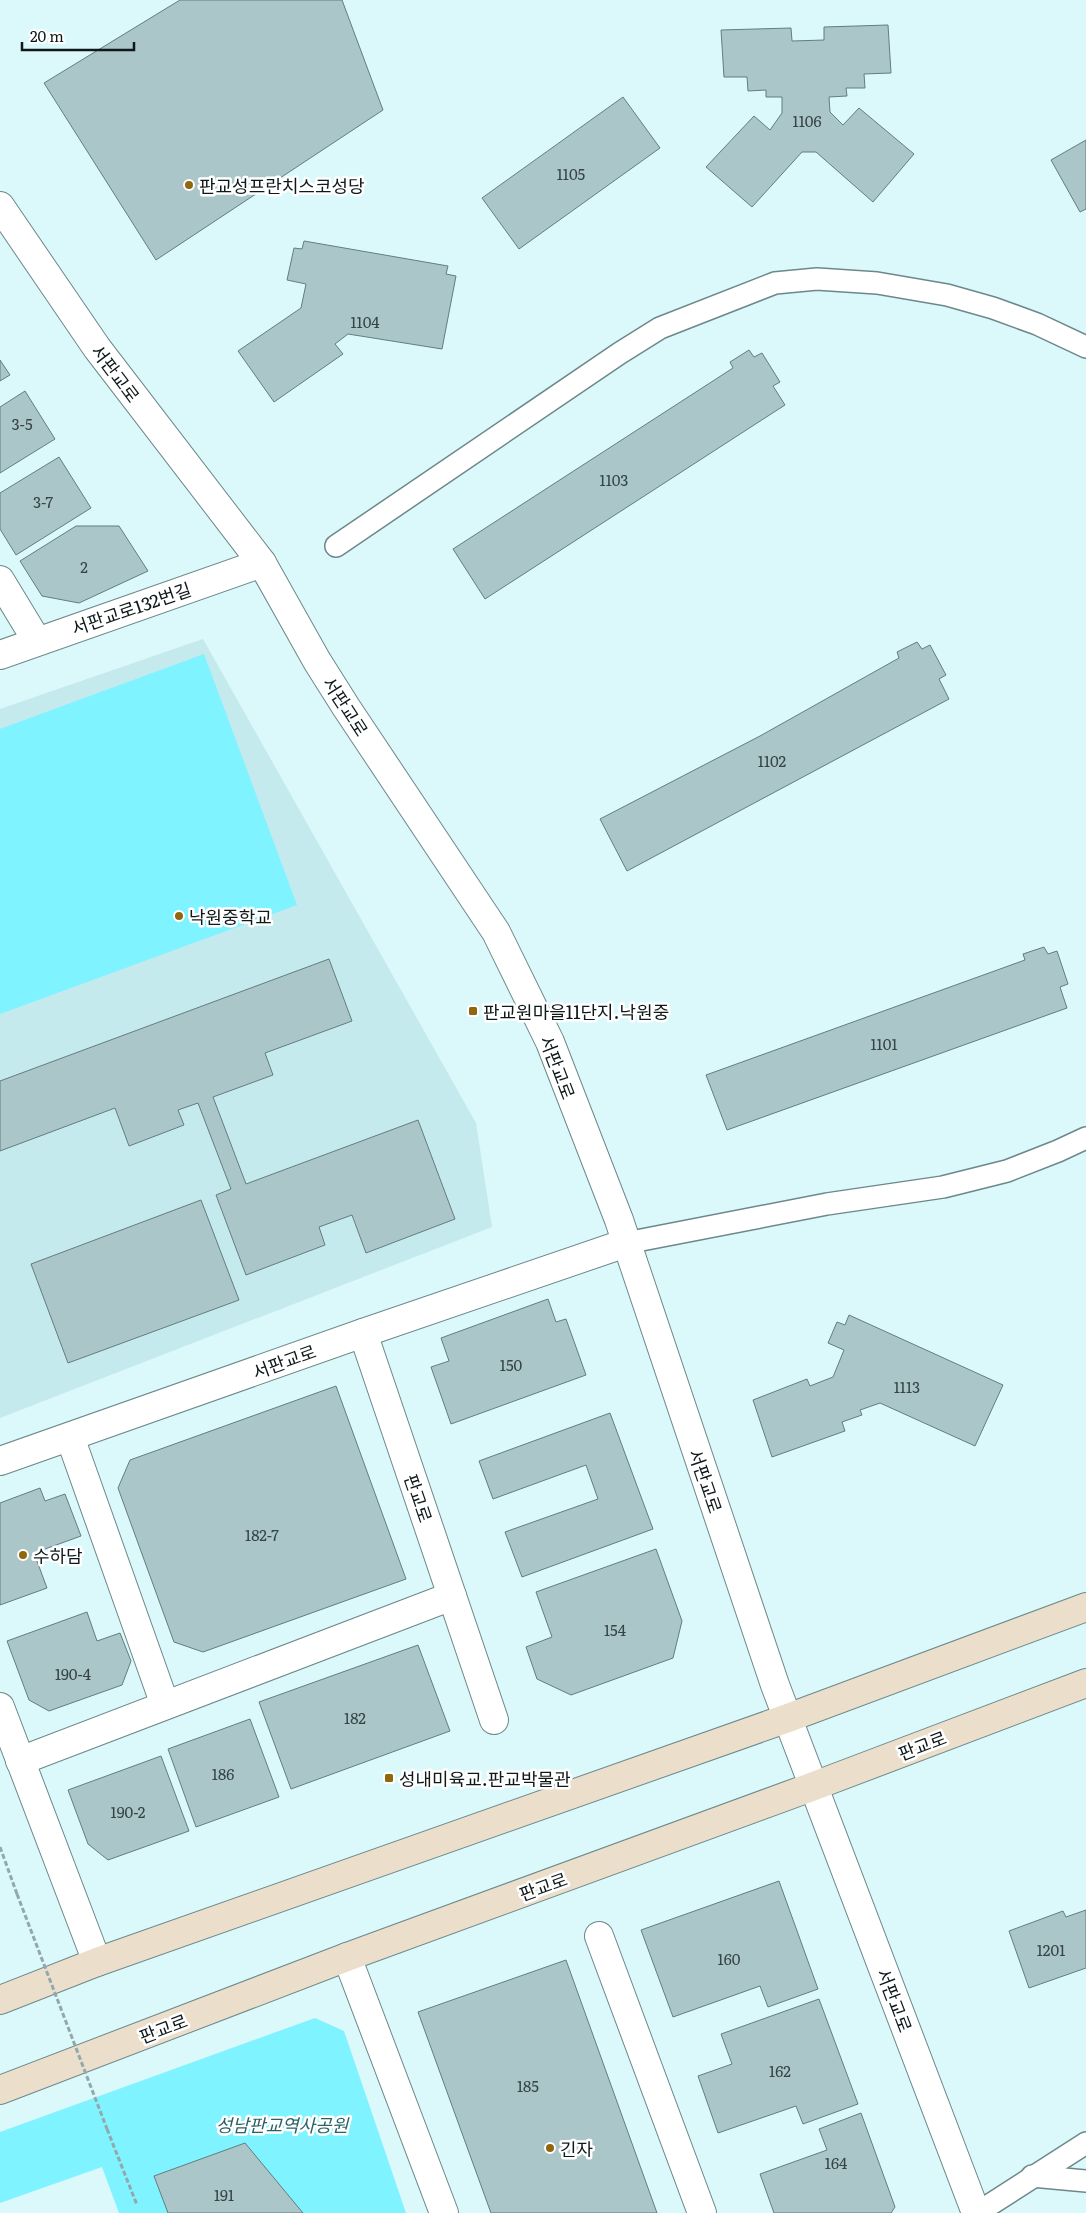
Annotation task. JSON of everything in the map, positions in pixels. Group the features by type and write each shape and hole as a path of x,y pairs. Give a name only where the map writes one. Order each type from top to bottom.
{"main road":[{"path":"0,2000 97,1962 788,1718 1086,1607"},
{"name":"판교로","path":"0,2090 346,1958 814,1786 1086,1683"}],"street":[{"name":"서판교로","path":"0,206 97,348 262,563 317,661 346,708 496,932 550,1042 626,1243 775,1685 977,2213"},
{"name":"서판교로132번길","path":"0,655 262,563"},
{"path":"0,580 38,641"},
{"name":"서판교로","path":"0,1462 363,1333 626,1243"},
{"name":"판교로","path":"363,1333 494,1720"},
{"path":"70,1437 165,1705"},
{"path":"20,1761 452,1596"},
{"path":"0,1708 97,1962"},
{"path":"599,1936 702,2213"},
{"path":"346,1958 444,2213"}],"lane":[{"path":"336,546 620,353 660,328 775,283 817,279 877,283 947,295 993,308 1037,324 1086,347"},
{"path":"626,1243 827,1204 943,1187 1007,1170 1058,1151 1086,1138"},
{"path":"977,2213 1086,2143"},
{"path":"1032,2176 1086,2181"}],"path":[{"path":"0,1847 136,2205"}],"shaded area":[{"name":"낙원중학교","path":"203,639 476,1123 492,1227 0,1418 0,709"}],"green space":[{"path":"204,654 297,905 0,1014 0,729"},
{"name":"성남판교역사공원","path":"315,2018 344,2031 406,2213 119,2213 102,2167 0,2203 0,2132"}],"building":[{"name":"판교성프란치스코성당","path":"180,0 342,0 383,110 156,260 44,83"},
{"path":"888,25 891,73 864,74 865,88 846,88 847,96 829,97 830,112 843,125 859,108 914,154 873,202 816,152 802,152 752,207 706,167 754,116 770,130 782,113 782,97 766,97 766,90 748,91 747,77 724,77 721,30 791,28 792,41 824,40 824,27"},
{"path":"623,97 660,148 519,249 482,198"},
{"path":"1086,140 1086,209 1080,212 1051,160"},
{"path":"304,241 448,266 446,274 456,276 442,349 348,334 335,344 343,354 274,402 238,351 301,308 306,284 287,280 294,248 302,249"},
{"path":"749,350 754,357 762,353 780,382 773,386 785,405 485,599 453,549 733,368 730,362"},
{"path":"0,360 10,375 0,381"},
{"path":"25,391 55,439 0,473 0,407"},
{"path":"59,457 91,508 16,555 0,529 0,493"},
{"path":"76,526 119,526 148,571 79,603 42,596 20,561"},
{"path":"917,642 922,649 930,645 946,675 939,679 949,699 627,871 600,819 760,736 899,658 897,652"},
{"path":"1044,947 1048,954 1057,951 1068,984 1060,987 1067,1008 727,1130 706,1075 1025,960 1023,954"},
{"path":"329,959 352,1021 265,1053 273,1075 213,1097 246,1184 418,1120 455,1219 366,1253 352,1215 319,1227 325,1245 246,1275 216,1195 231,1189 198,1103 178,1110 184,1125 129,1146 115,1108 0,1151 0,1081"},
{"path":"201,1200 239,1300 68,1363 31,1264"},
{"path":"548,1299 556,1322 566,1319 586,1375 451,1424 431,1367 449,1361 441,1338"},
{"path":"849,1315 1003,1385 975,1446 880,1403 860,1410 862,1415 842,1422 845,1431 772,1457 753,1400 807,1379 810,1386 833,1377 844,1350 828,1343 837,1322 845,1325"},
{"path":"336,1386 406,1579 203,1652 174,1642 118,1488 130,1460"},
{"path":"610,1413 653,1529 522,1577 505,1532 598,1499 586,1465 493,1499 479,1461"},
{"path":"40,1488 45,1501 65,1494 81,1536 34,1553 47,1588 0,1605 0,1503"},
{"path":"656,1549 682,1621 673,1658 571,1695 537,1679 526,1647 552,1637 536,1592"},
{"path":"87,1612 97,1641 120,1633 131,1661 122,1685 49,1711 29,1700 7,1641"},
{"path":"418,1645 450,1731 291,1789 259,1702"},
{"path":"250,1719 279,1797 196,1827 168,1749"},
{"path":"161,1756 189,1831 108,1860 88,1844 68,1790"},
{"path":"779,1881 818,1989 768,2007 760,1986 673,2017 641,1930"},
{"path":"1086,1910 1086,1968 1029,1988 1009,1931 1063,1911 1066,1917"},
{"path":"566,1960 657,2213 491,2213 418,2012"},
{"path":"819,1999 858,2104 803,2124 796,2106 718,2133 698,2076 732,2064 721,2034"},
{"path":"861,2113 895,2207 891,2213 774,2213 760,2174 827,2150 819,2129"},
{"path":"245,2143 303,2213 168,2213 154,2176"}],"place":[{"name":"판교성프란치스코성당","path":"189,185"},
{"name":"낙원중학교","path":"179,916"},
{"name":"판교원마을11단지.낙원중","path":"473,1011"},
{"name":"수하담","path":"23,1555"},
{"name":"성내미육교.판교박물관","path":"389,1778"},
{"name":"긴자","path":"550,2148"}]}
